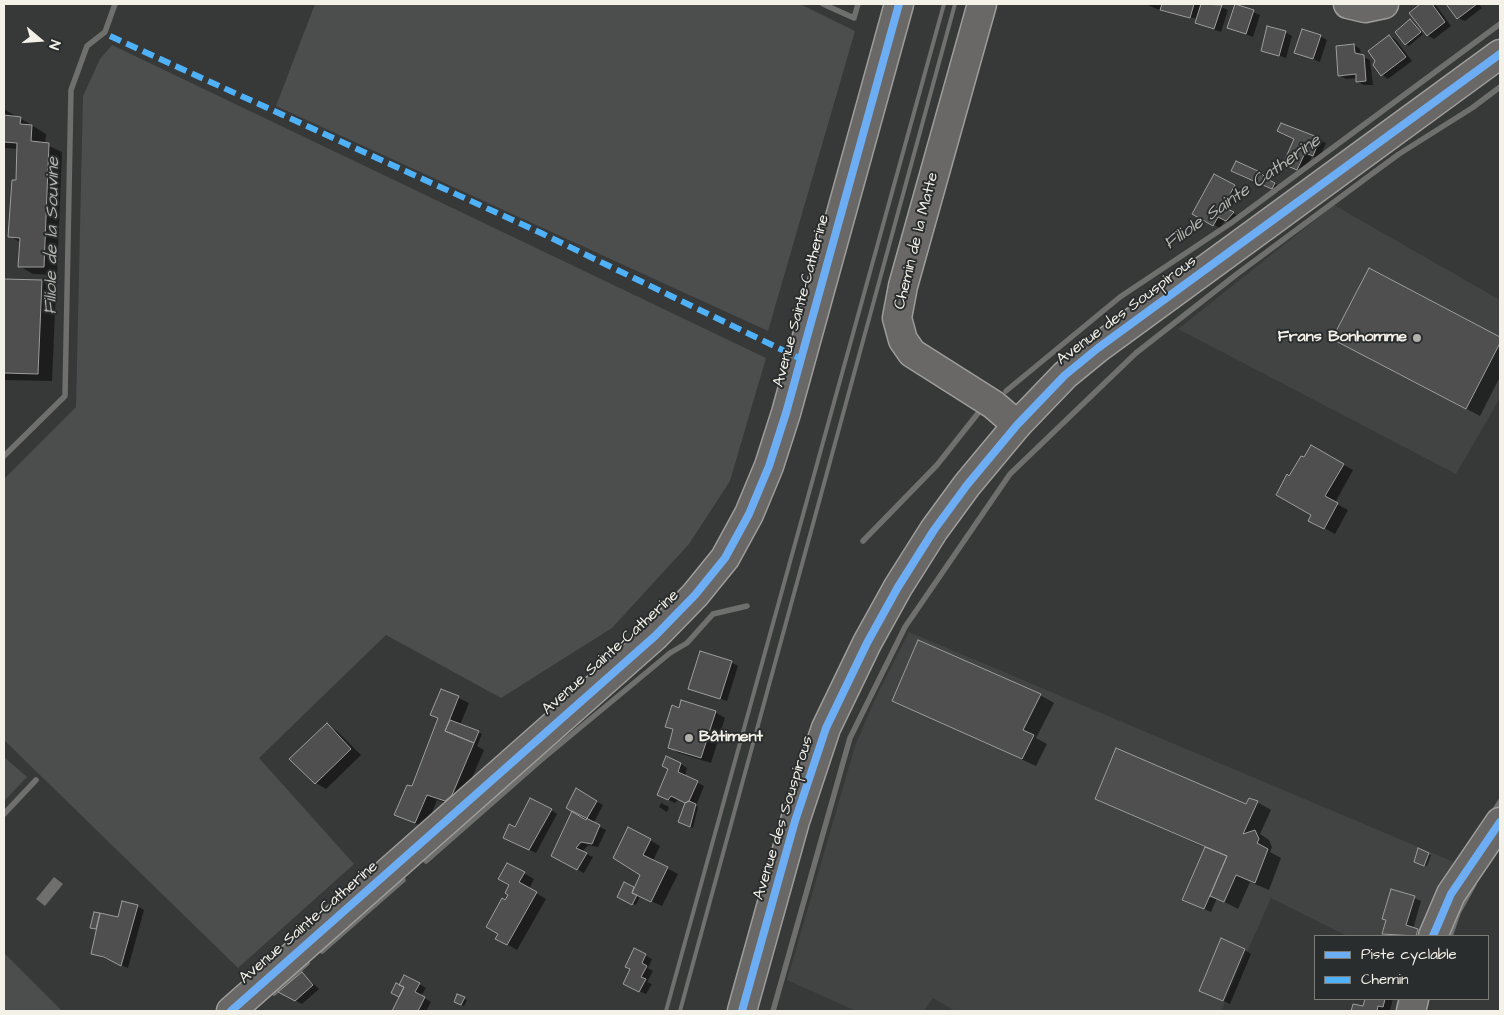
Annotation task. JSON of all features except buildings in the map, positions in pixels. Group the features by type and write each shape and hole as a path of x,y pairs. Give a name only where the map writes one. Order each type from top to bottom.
{"main road":[{"name":"Avenue Sainte-Catherine","path":"231,1011 655,636 695,595 725,558 753,506 769,466 786,413 899,4"},
{"name":"Chemin de la Matte","path":"982,4 903,286 897,318 903,340 912,353 994,405 1017,425"},
{"path":"1348,4 1365,8 1384,4"},
{"name":"Avenue des Souspirous","path":"742,1011 803,796 826,728 867,643 934,530 967,485 1017,425 1065,375 1098,348 1500,54"},
{"path":"1433,935 1451,894 1500,822"}],"shaded area":[{"path":"315,4 800,4 855,31 768,331 276,106"},
{"path":"112,45 766,358 730,481 689,544 612,628 501,698 386,635 259,758 354,864 238,968 4,740 4,479 76,407 83,96 100,59"},
{"path":"1334,205 1500,300 1500,398 1456,474 1178,329"},
{"path":"909,632 1454,862 1421,935 1345,935 1271,898 1221,1011 955,1011 933,998 924,1011 856,1011 787,980 855,746 875,699"},
{"path":"4,757 27,777 4,801"},
{"path":"54,877 63,884 45,906 36,899"},
{"path":"4,953 62,1011 4,1011"}],"waterway":[{"name":"Filiole de la Souvine","path":"4,456 65,396 71,90 87,46 105,32 115,4"},
{"name":"Filiole de la Souvine","path":"823,4 854,18 858,4"},
{"name":"Filiole Sainte Catherine","path":"1006,391 1120,297 1231,223 1500,24"},
{"path":"773,1011 850,738 905,627 1010,474 1136,353 1237,274 1399,154 1472,108 1500,87"},
{"name":"Filiole Sainte Catherine","path":"863,541 937,465 979,412"},
{"name":"Filiole Sainte Catherine","path":"426,861 541,760 670,653 687,643 713,614 747,606"},
{"path":"4,814 36,780"},
{"path":"1491,816 1500,802"},
{"name":"Filiole Sainte Catherine","path":"322,951 403,880"},
{"path":"1450,935 1458,913 1474,884"},
{"name":"Filiole Sainte Catherine","path":"274,993 307,963"}],"railway":[{"path":"666,1011 944,4"},
{"path":"680,1011 955,4"}],"marked path":[{"path":"110,36 541,233 801,359"}],"cycle path":[{"path":"231,1011 655,636 695,595 725,558 749,514 769,466 786,413 899,4"},
{"path":"742,1011 795,821 826,728 867,643 898,587 934,530 967,485 1017,425 1065,375 1098,348 1500,54"},
{"path":"1433,935 1451,894 1500,822"}],"place":[{"name":"Frans Bonhomme","path":"1417,338"},
{"name":"Bâtiment","path":"689,738"}]}
